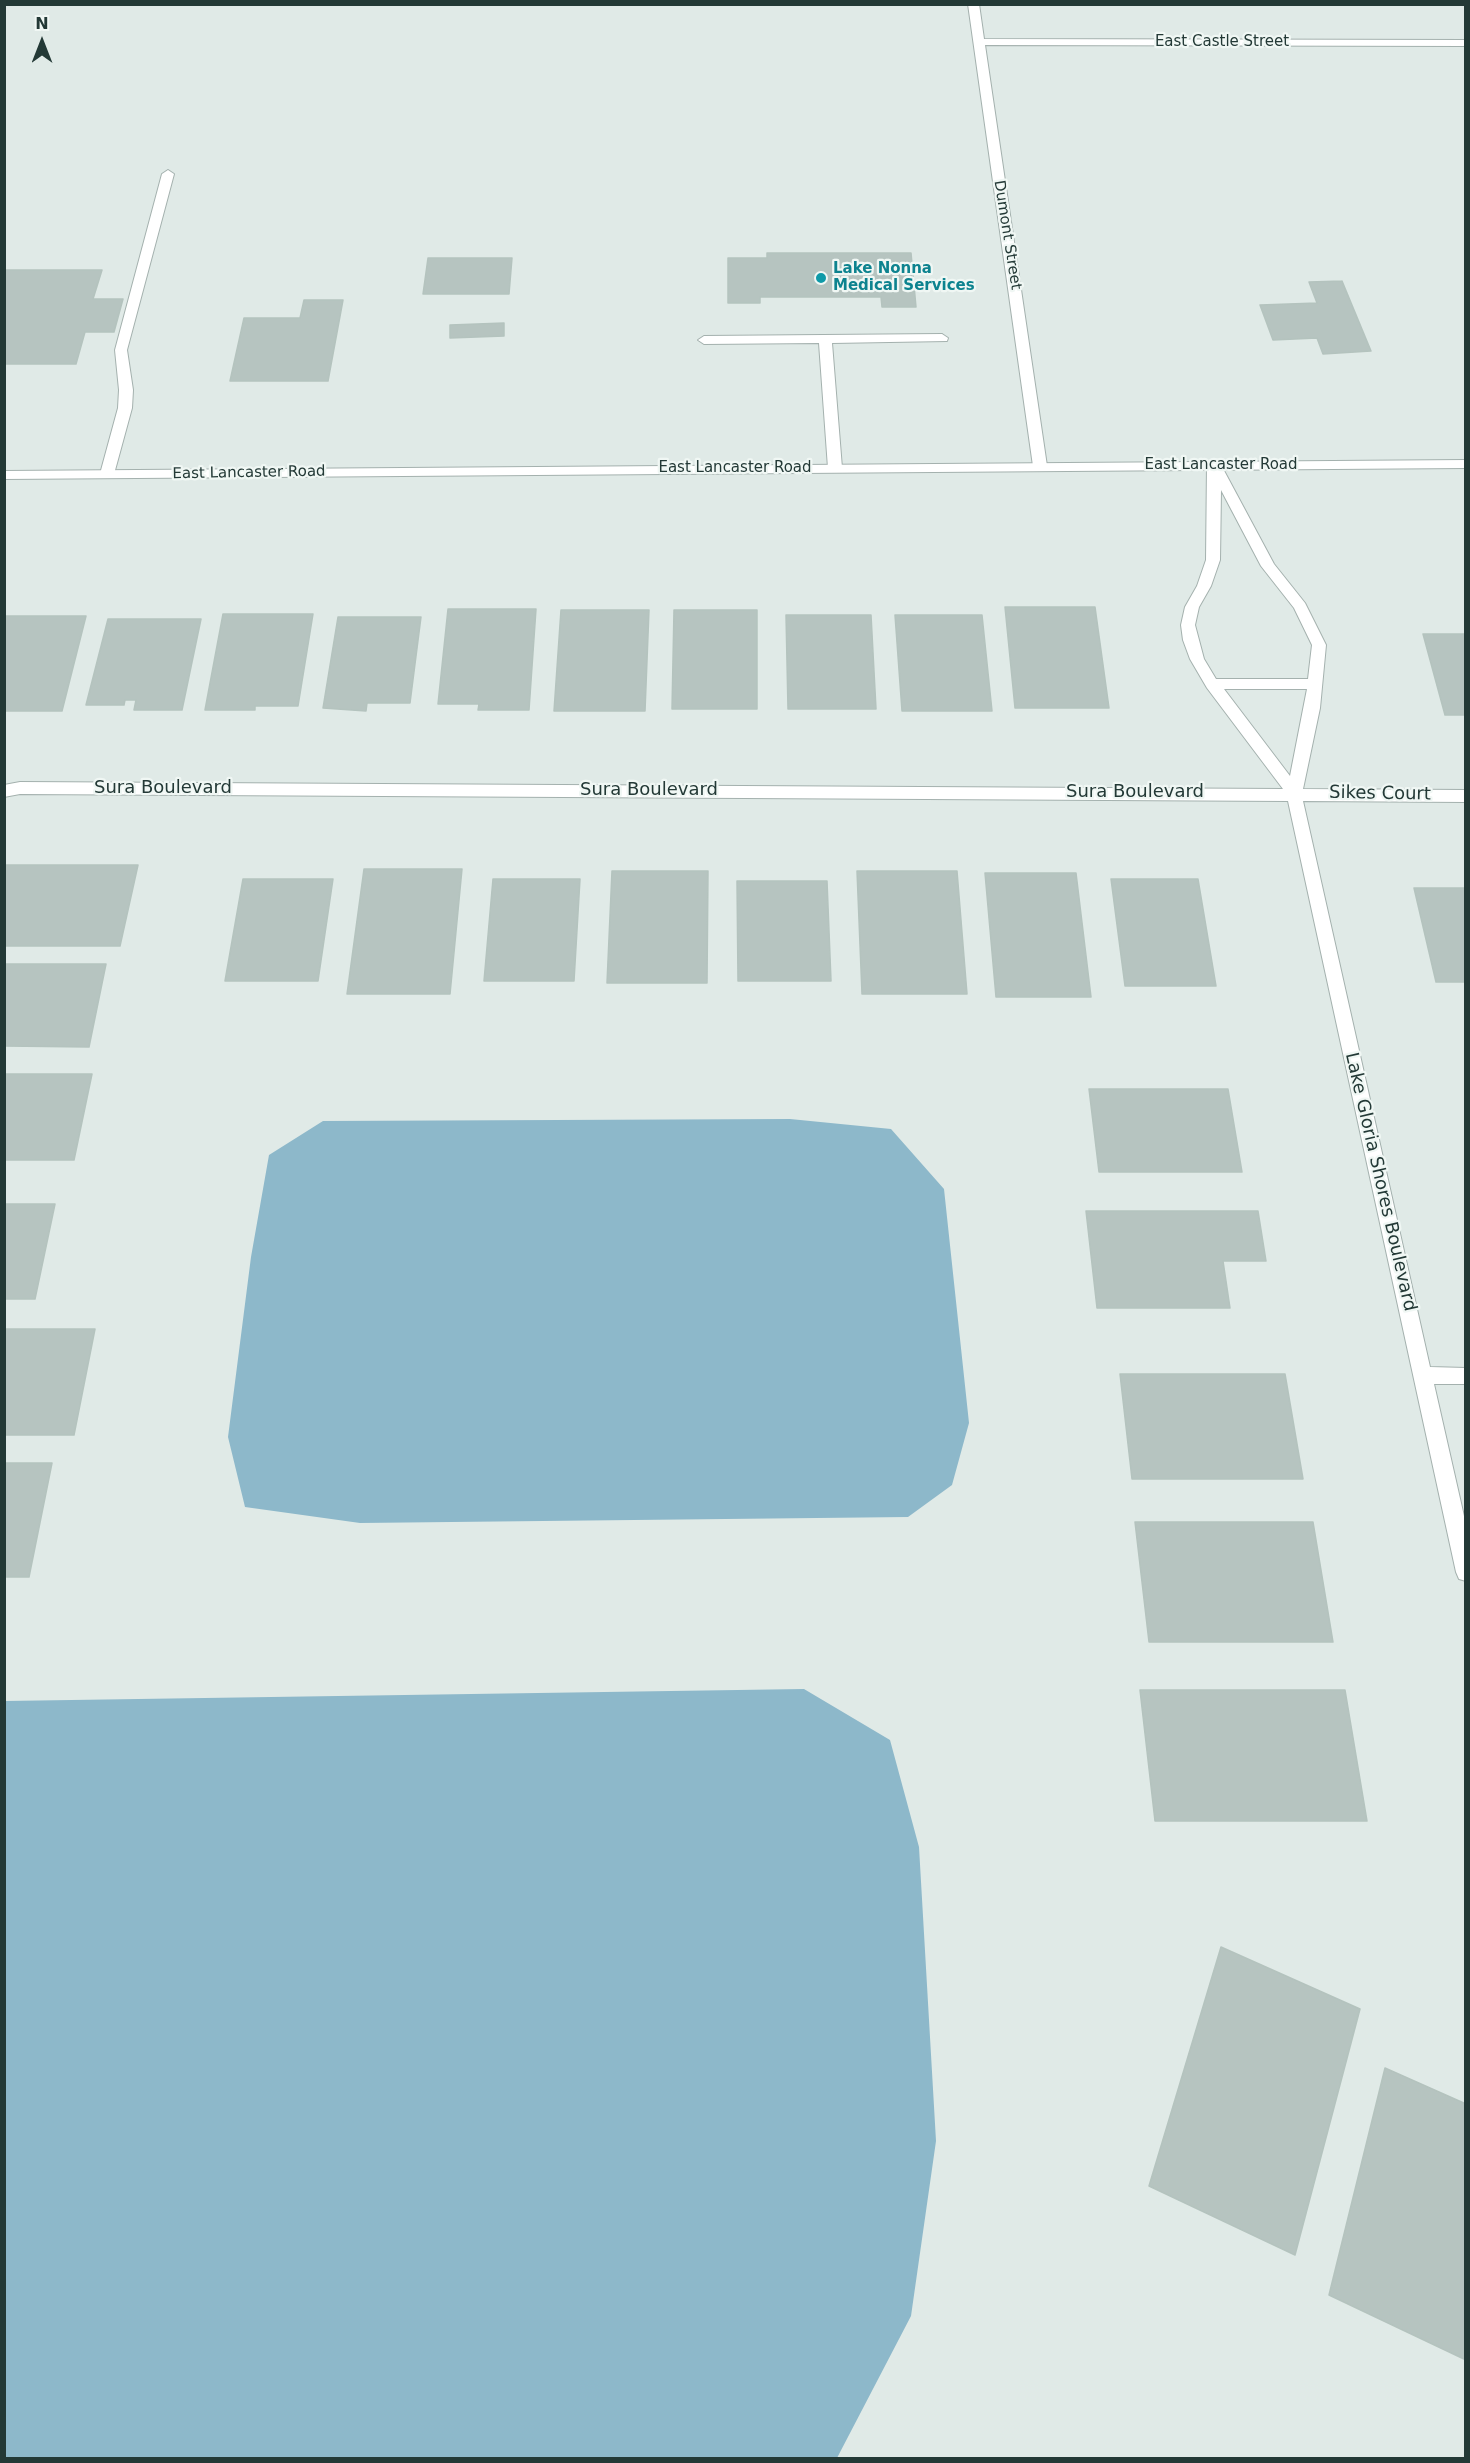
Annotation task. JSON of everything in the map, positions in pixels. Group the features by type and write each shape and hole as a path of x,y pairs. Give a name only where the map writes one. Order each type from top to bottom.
{"street":[{"name":"Dumont Street","path":"973,4 1040,466"},
{"name":"East Castle Street","path":"978,42 1466,43"},
{"path":"106,474 125,408 126,390 121,350 168,174"},
{"path":"825,338 835,468"},
{"path":"704,340 942,338"},
{"name":"East Lancaster Road","path":"4,475 1466,464"},
{"name":"Lake Gloria Shores Boulevard","path":"1214,465 1213,560 1204,586 1192,608 1188,625 1197,658 1212,684 1294,793 1466,1572"},
{"name":"Lake Gloria Shores Boulevard","path":"1214,465 1268,566 1300,606 1314,629 1319,645 1313,708 1294,793"},
{"path":"1212,684 1315,684"},
{"name":"Sura Boulevard","path":"4,791 20,788 1294,793"},
{"name":"Sikes Court","path":"1294,793 1466,795"},
{"path":"1423,1375 1466,1376"}],"water":[{"path":"790,1119 891,1129 944,1189 969,1423 952,1485 908,1517 360,1523 245,1507 228,1437 251,1257 269,1155 323,1121"},
{"path":"804,1689 890,1740 919,1847 936,2141 911,2316 837,2458 5,2458 5,1701"}],"building":[{"name":"Lake Nonna Medical Services","path":"767,253 911,253 916,307 882,307 881,297 760,297 760,303 728,303 728,258 767,258"},
{"path":"428,258 512,258 509,294 423,294"},
{"path":"4,270 102,270 93,299 123,299 114,332 85,332 76,364 4,364"},
{"path":"1342,281 1371,351 1323,354 1317,338 1273,340 1260,305 1317,303 1309,282"},
{"path":"304,300 343,300 328,381 230,381 244,318 300,318"},
{"path":"504,323 504,336 450,338 450,325"},
{"path":"1005,607 1095,607 1109,708 1015,708"},
{"path":"448,609 536,609 529,710 478,710 479,704 438,704"},
{"path":"561,610 649,610 645,711 554,711"},
{"path":"674,610 757,610 757,709 672,709"},
{"path":"223,614 313,614 298,706 255,706 255,710 205,710"},
{"path":"786,615 871,615 876,709 788,709"},
{"path":"895,615 982,615 992,711 902,711"},
{"path":"4,616 86,616 62,711 4,711"},
{"path":"338,617 421,617 410,703 367,703 366,711 323,708"},
{"path":"108,619 201,619 182,710 134,710 136,700 125,700 124,705 86,705"},
{"path":"1423,634 1466,634 1466,715 1445,715"},
{"path":"4,865 138,865 120,946 4,946"},
{"path":"364,869 462,869 450,994 347,994"},
{"path":"612,871 708,871 707,983 607,983"},
{"path":"857,871 957,871 967,994 862,994"},
{"path":"985,873 1076,873 1091,997 996,997"},
{"path":"243,879 333,879 318,981 225,981"},
{"path":"493,879 580,879 574,981 484,981"},
{"path":"1111,879 1198,879 1216,986 1125,986"},
{"path":"737,881 827,881 831,981 738,981"},
{"path":"1414,888 1466,888 1466,982 1436,982"},
{"path":"4,964 106,964 89,1047 4,1046"},
{"path":"4,1074 92,1074 74,1160 4,1160"},
{"path":"1089,1089 1228,1089 1242,1172 1099,1172"},
{"path":"4,1204 55,1204 35,1299 4,1299"},
{"path":"1086,1211 1258,1211 1266,1261 1223,1261 1230,1308 1097,1308"},
{"path":"4,1329 95,1329 74,1435 4,1435"},
{"path":"1120,1374 1285,1374 1303,1479 1132,1479"},
{"path":"4,1463 52,1463 29,1577 4,1577"},
{"path":"1135,1522 1313,1522 1333,1642 1149,1642"},
{"path":"1140,1690 1345,1690 1367,1821 1155,1821"},
{"path":"1221,1947 1360,2009 1295,2255 1149,2186"},
{"path":"1385,2068 1466,2104 1466,2360 1329,2295"}],"place":[{"name":"Lake Nonna Medical Services","path":"821,278"}]}
